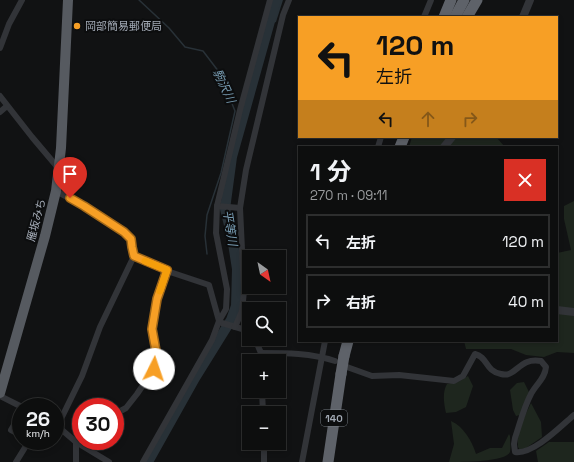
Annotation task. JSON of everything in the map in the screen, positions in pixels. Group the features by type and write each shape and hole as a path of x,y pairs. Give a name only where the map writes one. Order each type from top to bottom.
{"highway":[{"name":"雁坂みち","path":"0,394 2,376 45,236 56,191 59,169 68,0"},
{"path":"446,16 461,6 477,0"},
{"path":"456,16 461,6"},
{"name":"140","path":"328,462 344,370 340,358 348,342"}],"street":[{"path":"0,48 9,24 22,0"},
{"path":"143,462 212,340 226,310 227,289 216,233 217,206 240,110 270,0"},
{"path":"235,327 242,311 244,291 240,208 248,162 289,0"},
{"path":"424,16 431,0"},
{"path":"523,16 530,0"},
{"path":"0,96 32,138 59,169"},
{"path":"0,112 7,106"},
{"path":"445,146 451,138"},
{"path":"56,191 84,206 124,232 131,239 134,256 100,327 82,376 64,409"},
{"path":"217,206 240,208"},
{"path":"134,256 208,285 221,322"},
{"path":"124,409 138,394 154,369 156,351 152,329 157,299 167,270"},
{"path":"558,310 574,312"},
{"path":"221,322 242,329"},
{"path":"302,462 324,342"},
{"path":"258,346 261,353 340,358"},
{"path":"344,370 372,376 399,375 454,381 463,376 475,354 482,357 491,371 502,375 513,372 523,363 530,360 541,361 546,367 545,373 528,401 515,438 514,444 516,452 521,453 546,439 574,414"},
{"path":"0,394 12,401"},
{"path":"64,431 72,438"},
{"path":"16,462 23,450"},
{"path":"76,450 76,462"},
{"path":"89,450 109,462"},
{"path":"264,450 264,462"}],"shaded area":[{"path":"272,0 283,0 276,22 263,27"},
{"path":"412,138 497,138 504,146 409,146"},
{"path":"574,201 574,353 557,352 544,357 526,355 511,349 466,349 464,342 558,342 558,253 571,250 564,219 564,206"},
{"path":"468,376 473,386 466,407 456,412 446,413 444,402 445,387 447,384 458,382"},
{"path":"524,382 529,392 520,415 516,416 513,410 510,390 517,383"},
{"path":"531,403 541,422 542,437 526,448 520,450 518,447 518,436"},
{"path":"451,421 464,431 476,454 490,448 502,448 509,434 510,452 501,458 492,460 449,462 454,444"},
{"path":"549,442 574,442 574,462 538,462 536,451"}],"waterway":[{"name":"駒沢川","path":"139,0 169,28 185,47 203,51 219,72 235,111 221,173 207,215 205,236 207,254"},
{"name":"平等川","path":"148,462 195,378 231,320 236,306 237,269 232,237 225,209 232,157 276,0"}],"slow traffic":[{"path":"145,261 167,270 160,291"}],"place":[{"name":"岡部簡易郵便局","path":"77,26"}],"route":[{"path":"70,198 124,232 131,239 134,256 167,270 157,299 152,329 156,351 154,369"}]}
